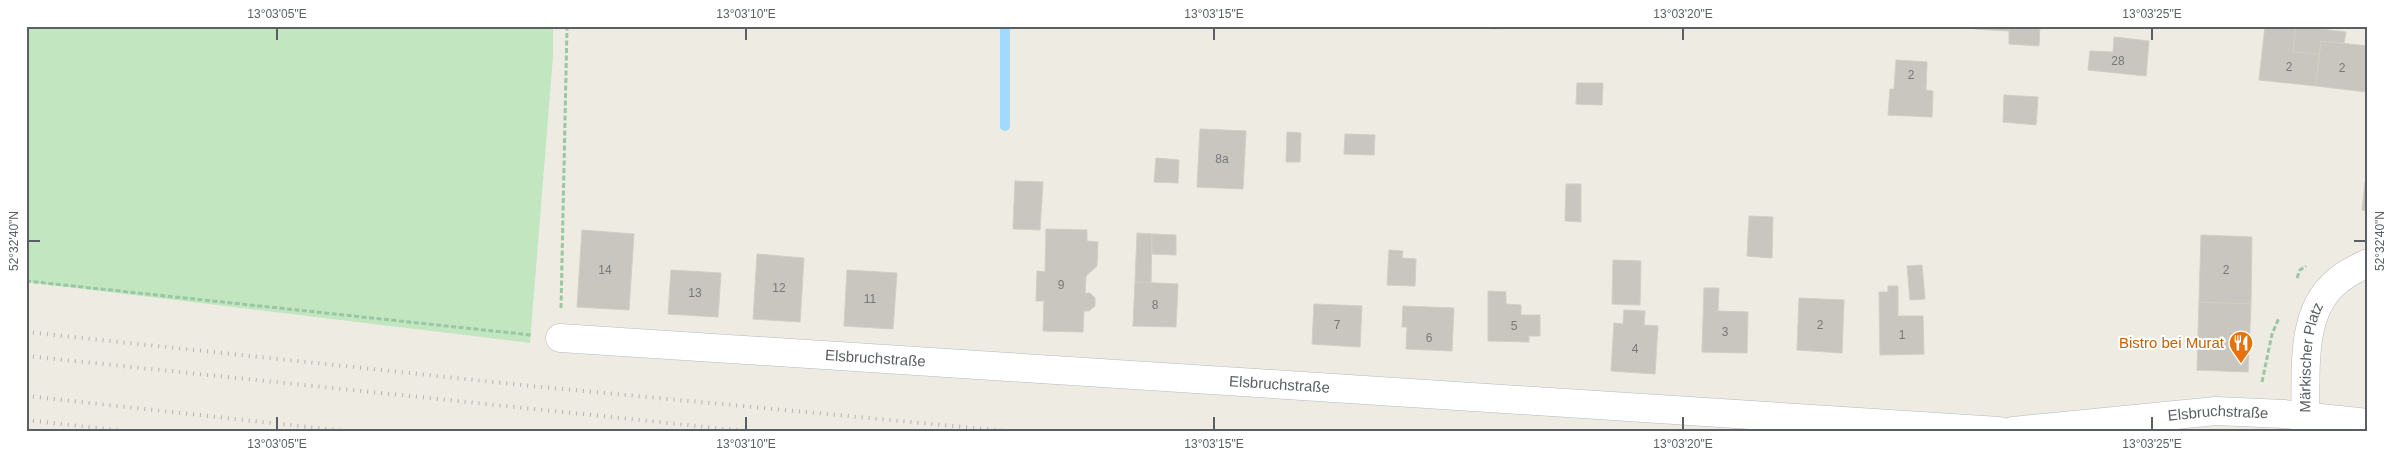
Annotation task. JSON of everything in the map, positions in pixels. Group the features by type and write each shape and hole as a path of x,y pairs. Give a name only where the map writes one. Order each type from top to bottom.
{"street":[{"name":"Märkischer Platz","path":"2368,263 2342,277 2319,302 2308,328 2305,416 2368,424"},
{"name":"Elsbruchstraße","path":"560,338 1999,431"},
{"name":"Elsbruchstraße","path":"2013,431 2216,411 2305,416"}],"path":[{"path":"26,281 560,338 567,26"}],"green space":[{"path":"26,26 553,26 553,56 530,343 26,282"}],"building":[{"path":"1467,26 1497,26 1497,29"},
{"path":"1975,26 2040,26 2039,46 2009,44 2009,31 1975,29"},
{"path":"2265,26 2296,26 2293,52 2319,54 2316,86 2259,80"},
{"path":"2296,26 2346,32 2344,43 2321,41 2319,54 2293,52"},
{"path":"2114,37 2149,41 2146,76 2088,70 2090,51 2113,52"},
{"path":"2321,41 2368,46 2367,92 2316,86"},
{"path":"1896,60 1927,62 1926,90 1933,91 1932,117 1888,115 1890,89 1894,89"},
{"path":"1577,83 1603,83 1602,105 1576,104"},
{"path":"2004,95 2038,97 2036,125 2003,122"},
{"path":"1200,129 1246,131 1243,189 1197,187"},
{"path":"1287,132 1301,133 1300,162 1286,162"},
{"path":"1345,134 1375,135 1374,155 1344,154"},
{"path":"1156,158 1179,160 1178,183 1154,182"},
{"path":"1015,181 1043,182 1040,230 1013,229"},
{"path":"2365,182 2368,182 2368,211 2362,210"},
{"path":"1566,184 1581,184 1581,222 1565,221"},
{"path":"1749,216 1773,217 1772,258 1747,256"},
{"path":"1046,229 1087,230 1087,241 1098,242 1097,266 1086,276 1085,293 1090,293 1095,298 1095,306 1089,311 1084,311 1083,332 1043,331 1044,301 1036,301 1037,271 1045,272"},
{"path":"582,230 634,234 629,310 577,307"},
{"path":"1137,233 1152,234 1151,283 1135,282"},
{"path":"1152,234 1176,235 1176,255 1152,254"},
{"path":"2201,235 2252,237 2251,304 2199,302"},
{"path":"1389,250 1403,251 1402,258 1416,259 1415,286 1387,285"},
{"path":"757,254 804,258 800,322 753,319"},
{"path":"1613,260 1641,261 1640,305 1612,304"},
{"path":"1922,265 1925,299 1910,300 1907,266"},
{"path":"671,270 721,273 718,317 668,314"},
{"path":"847,270 897,273 893,329 844,326"},
{"path":"1135,282 1178,284 1176,327 1133,326"},
{"path":"1888,286 1898,286 1898,316 1923,316 1924,354 1880,355 1879,292 1888,292"},
{"path":"1704,288 1719,288 1718,311 1748,312 1747,353 1702,352"},
{"path":"1488,291 1506,292 1506,304 1521,305 1521,315 1540,315 1540,336 1529,336 1529,342 1488,341"},
{"path":"1799,298 1844,300 1842,353 1797,350"},
{"path":"2199,302 2251,304 2248,372 2197,370"},
{"path":"1314,304 1362,306 1360,347 1312,344"},
{"path":"1403,306 1454,308 1452,351 1406,349 1407,327 1402,327"},
{"path":"1624,310 1645,311 1644,325 1658,326 1655,374 1611,371 1614,323 1623,324"}],"waterway":[{"path":"1005,26 1005,126"}],"railway":[{"path":"26,332 531,386 1006,431"},
{"path":"26,356 745,431"},
{"path":"26,396 345,431"},
{"path":"26,420 124,431"}],"place":[{"name":"Bistro bei Murat","path":"2241,364"}]}
